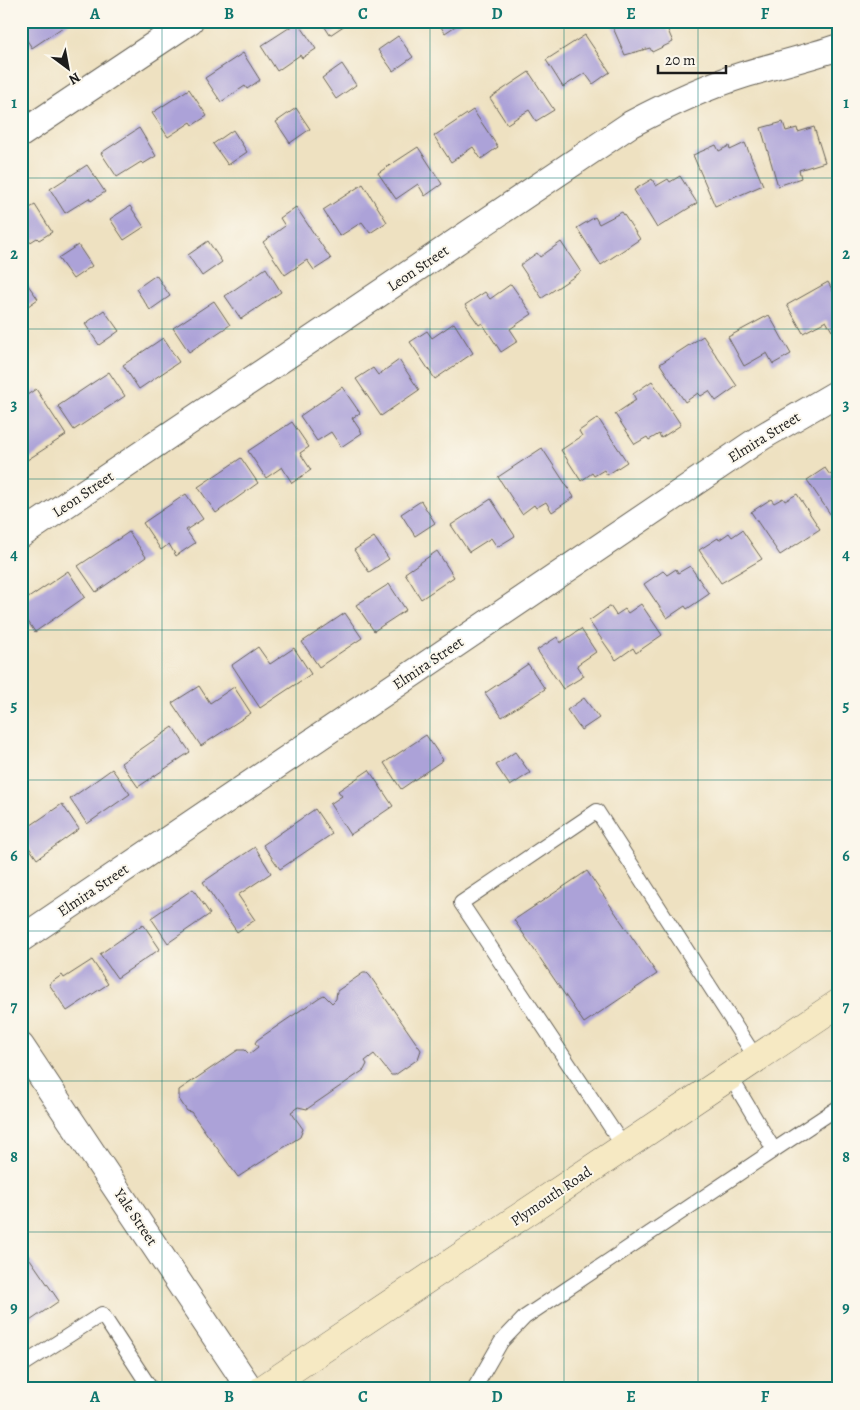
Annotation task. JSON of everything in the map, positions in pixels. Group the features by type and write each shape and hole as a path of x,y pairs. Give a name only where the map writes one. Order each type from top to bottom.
{"main road":[{"name":"Plymouth Road","path":"278,1385 624,1147 839,1003"}],"street":[{"path":"21,134 190,21"},
{"name":"Leon Street","path":"21,535 631,124 671,103 712,85 808,58 839,47"},
{"name":"Elmira Street","path":"21,939 762,436 839,392"},
{"name":"Yale Street","path":"21,1046 250,1389"}],"lane":[{"path":"624,1147 461,903 597,811 756,1058"},
{"path":"730,1076 774,1150"},
{"path":"474,1389 501,1342 525,1317 839,1107"},
{"path":"21,1366 102,1314 152,1389"}],"building":[{"path":"21,21 68,21 69,23 32,48 21,31"},
{"path":"321,21 351,21 330,35"},
{"path":"437,21 463,21 445,33"},
{"path":"610,21 664,21 673,42 652,52 650,48 625,55"},
{"path":"298,22 316,49 302,58 300,55 277,71 261,46"},
{"path":"585,35 610,72 593,84 585,73 563,87 546,60"},
{"path":"398,36 413,57 393,71 378,50"},
{"path":"243,53 260,80 247,89 245,86 221,102 205,78"},
{"path":"342,64 356,85 336,99 322,78"},
{"path":"529,72 554,110 536,121 529,110 507,124 490,98"},
{"path":"189,89 207,116 193,125 191,122 168,137 152,113"},
{"path":"296,108 310,129 290,143 276,122"},
{"path":"473,110 498,147 481,159 473,147 451,162 434,136"},
{"path":"783,122 786,131 797,128 798,132 814,127 825,162 799,170 801,178 778,186 761,128"},
{"path":"139,128 156,156 143,164 141,162 117,177 101,153"},
{"path":"233,130 247,152 228,165 213,144"},
{"path":"745,143 763,185 715,206 693,155 716,145 719,151 729,146 730,150"},
{"path":"418,147 442,184 425,196 418,184 396,199 378,173"},
{"path":"87,165 105,192 91,201 89,198 65,213 50,189"},
{"path":"680,176 697,203 657,228 634,190 652,179 656,186 668,179 670,182"},
{"path":"363,184 387,222 370,233 362,222 340,236 323,210"},
{"path":"35,205 52,232 39,240 37,238 21,248 21,213"},
{"path":"130,206 144,227 124,240 110,219"},
{"path":"296,207 331,259 314,270 307,260 285,275 263,242 285,226 280,218"},
{"path":"622,212 640,239 601,265 577,228 595,217 599,224"},
{"path":"208,241 222,262 202,276 188,255"},
{"path":"561,242 581,272 542,298 520,265 537,253 540,257"},
{"path":"78,245 92,266 73,279 58,258"},
{"path":"266,268 281,292 241,319 225,296"},
{"path":"156,275 170,296 150,310 136,289"},
{"path":"23,278 38,299 21,311 21,280"},
{"path":"828,282 839,302 839,327 832,331 826,321 803,333 787,305"},
{"path":"511,284 532,314 510,329 518,341 501,352 482,323 479,325 465,305 485,292 490,299"},
{"path":"214,301 230,325 189,352 173,328"},
{"path":"104,310 119,331 99,345 85,324"},
{"path":"769,315 791,354 773,364 767,353 744,366 728,337"},
{"path":"454,323 473,353 435,379 410,342 427,331 432,338"},
{"path":"703,336 737,386 716,401 709,391 701,396 698,393 685,402 660,364"},
{"path":"163,338 179,362 139,389 123,365"},
{"path":"399,360 419,390 381,416 356,379 373,368 378,375"},
{"path":"109,372 125,396 74,430 58,406"},
{"path":"652,381 681,425 661,438 659,434 649,440 647,437 635,444 615,414 636,400 633,394"},
{"path":"342,387 360,413 352,418 362,433 341,447 331,432 317,441 300,416"},
{"path":"36,389 66,435 21,464 21,399"},
{"path":"598,418 627,462 607,475 604,470 594,476 592,473 581,481 561,450 582,436 579,431"},
{"path":"292,422 309,447 300,453 311,470 292,483 282,467 266,478 248,451"},
{"path":"542,448 574,497 552,512 546,502 536,508 534,505 522,514 498,477"},
{"path":"241,458 258,483 216,513 198,487"},
{"path":"825,468 830,475 839,468 839,527 807,480"},
{"path":"186,494 203,519 186,530 195,543 176,556 169,544 161,550 143,523"},
{"path":"797,494 820,529 780,555 751,512 771,499 774,503 783,498 785,501"},
{"path":"491,499 515,536 497,547 491,538 469,552 451,525"},
{"path":"421,501 435,523 415,536 401,514"},
{"path":"742,530 762,559 721,583 699,550 718,538 719,540 729,533 732,537"},
{"path":"129,532 146,557 96,592 78,566"},
{"path":"374,537 389,559 369,572 354,550"},
{"path":"437,551 454,577 421,599 405,573"},
{"path":"690,566 709,594 687,609 685,606 667,618 644,584 663,571 667,575 676,569 678,573"},
{"path":"68,571 85,597 35,632 21,611 21,603"},
{"path":"389,584 406,610 374,631 356,605"},
{"path":"641,604 662,635 636,653 633,648 616,660 589,621 610,606 616,615 625,609 628,613"},
{"path":"345,613 362,638 319,667 302,642"},
{"path":"581,629 596,652 577,665 584,676 563,689 537,650 557,637 560,643"},
{"path":"258,647 270,664 294,648 311,674 260,708 232,665"},
{"path":"528,664 545,689 502,717 485,693"},
{"path":"199,686 210,703 234,687 251,713 201,746 172,703"},
{"path":"584,698 599,718 581,730 567,710"},
{"path":"173,727 190,752 138,787 121,763"},
{"path":"426,735 443,760 401,789 384,763"},
{"path":"515,752 530,773 510,786 496,765"},
{"path":"112,769 130,794 87,824 70,799"},
{"path":"369,770 393,806 350,835 330,804 342,796 338,791"},
{"path":"62,804 79,829 37,859 21,836 21,832"},
{"path":"315,809 332,834 280,869 263,845"},
{"path":"255,847 271,873 238,895 255,920 237,932 203,882"},
{"path":"21,853 29,864 21,870"},
{"path":"587,871 657,974 584,1023 514,920"},
{"path":"193,889 210,914 168,943 151,918"},
{"path":"143,924 160,949 117,978 100,954"},
{"path":"92,960 108,984 67,1011 49,984 62,975 64,978"},
{"path":"363,973 367,973 370,976 421,1050 418,1059 395,1075 391,1075 374,1054 365,1061 367,1064 364,1070 307,1109 298,1107 291,1112 303,1129 300,1137 238,1177 191,1112 187,1111 179,1099 179,1090 238,1050 245,1050 249,1054 258,1047 255,1043 257,1040 320,997 324,995 332,1003 336,999 337,991"},
{"path":"21,1246 59,1301 21,1327"}]}
